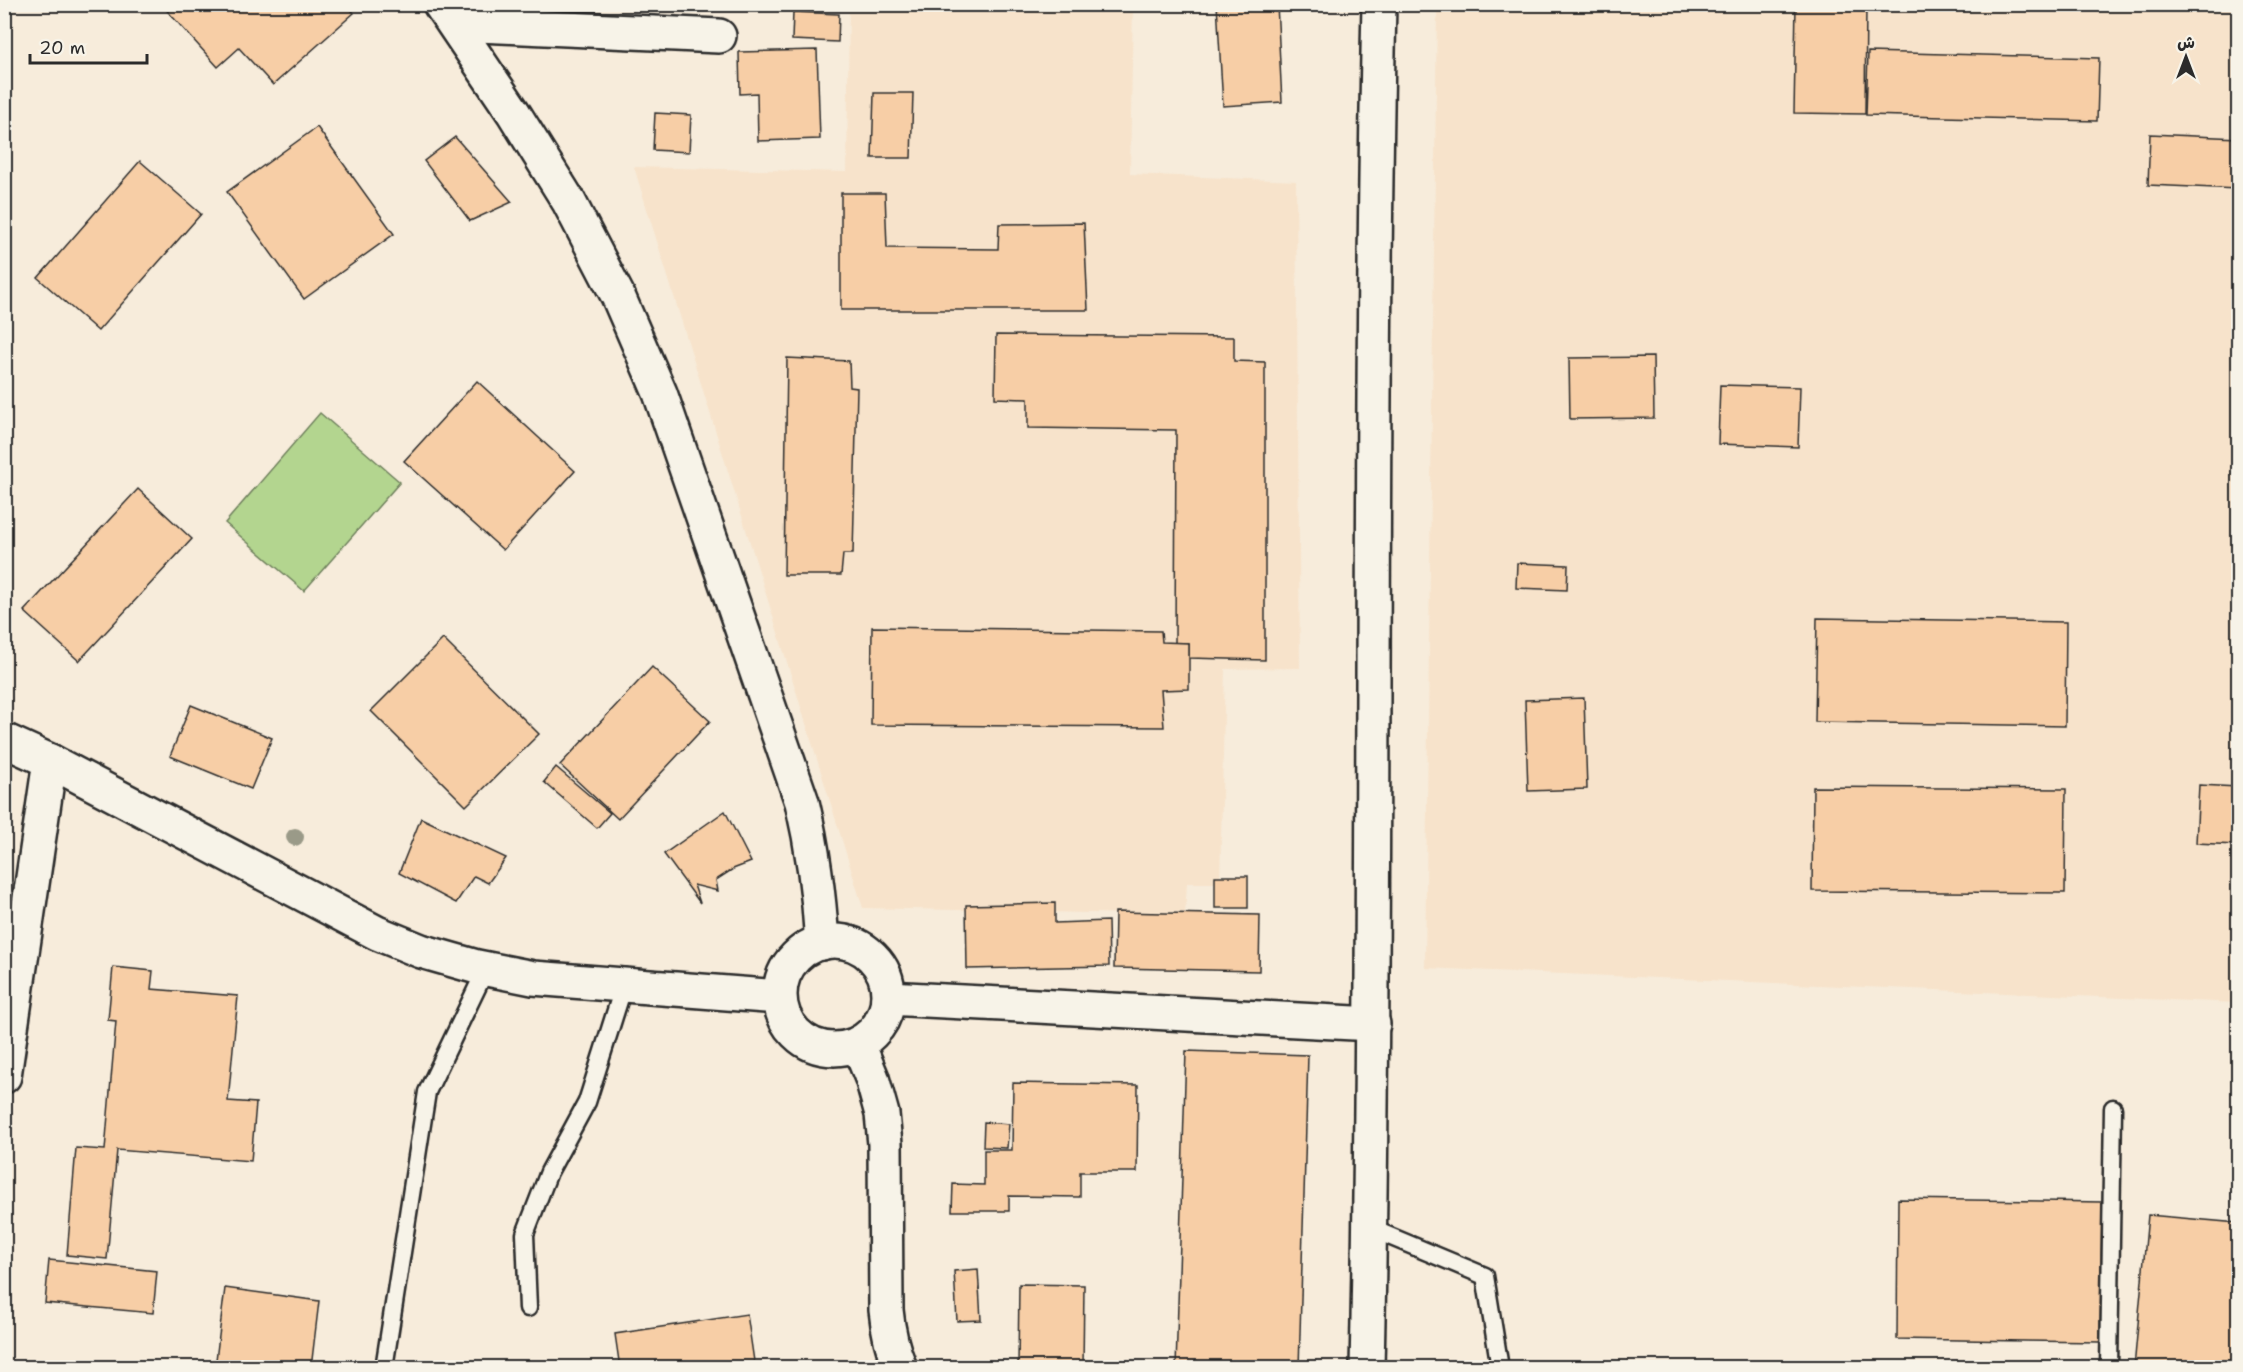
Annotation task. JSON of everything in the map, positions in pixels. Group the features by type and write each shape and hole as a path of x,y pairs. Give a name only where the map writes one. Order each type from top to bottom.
{"street":[{"path":"1367,1368 1373,1024 1375,230 1380,4"},
{"path":"450,11 719,36"},
{"path":"450,11 569,202 618,296 660,393 802,802 812,844 822,943"},
{"path":"4,740 50,761 377,933 421,951 486,969 533,978 779,998"},
{"path":"4,1076 50,761"},
{"path":"822,943 850,944 868,954 882,971 887,984 888,998 884,1017 873,1033 858,1044 843,1049 828,1049 813,1045 800,1037 789,1026 782,1012 779,998 781,982 786,969 807,948 822,943"},
{"path":"888,998 1373,1024"},
{"path":"858,1044 872,1078 882,1114 887,1173 886,1310 895,1362"}],"lane":[{"path":"384,1368 427,1092 486,969"},
{"path":"528,1308 525,1234 549,1172 587,1102 624,985"},
{"path":"2109,1368 2114,1108"},
{"path":"1370,1228 1485,1276 1500,1368"}],"shaded area":[{"path":"1133,4 1130,174 1296,181 1300,668 1225,669 1220,883 1187,883 1185,915 863,908 634,167 847,172 849,5"},
{"path":"1437,5 2238,5 2238,1003 1425,968"}],"green space":[{"path":"320,413 400,482 304,591 225,523"}],"building":[{"path":"161,4 346,4 354,13 273,85 239,48 218,67"},
{"path":"1217,4 1277,4 1282,102 1223,106"},
{"path":"1796,4 1866,4 1865,114 1794,113"},
{"path":"793,12 839,14 838,42 792,40"},
{"path":"817,50 820,139 758,141 757,93 740,94 739,52"},
{"path":"1868,52 2099,58 2097,121 1866,115"},
{"path":"874,93 913,93 911,158 872,158"},
{"path":"655,113 691,115 689,152 653,150"},
{"path":"317,127 394,234 304,299 227,192"},
{"path":"2150,134 2238,138 2238,189 2148,185"},
{"path":"455,137 512,202 470,221 424,161"},
{"path":"140,161 201,214 98,331 38,278"},
{"path":"841,193 885,193 887,248 998,249 999,224 1084,223 1088,310 841,310"},
{"path":"996,335 1234,337 1234,361 1265,362 1265,660 1189,658 1189,643 1175,643 1176,430 1028,428 1028,399 995,398"},
{"path":"1653,357 1654,418 1570,419 1569,358"},
{"path":"787,358 849,361 850,387 857,388 853,554 843,554 841,575 784,575"},
{"path":"477,381 575,471 503,550 404,461"},
{"path":"1720,385 1800,387 1798,447 1718,444"},
{"path":"138,489 192,539 79,661 24,611"},
{"path":"1517,563 1568,565 1567,590 1516,588"},
{"path":"1817,618 2066,622 2065,726 1815,722"},
{"path":"872,627 1161,631 1162,642 1189,643 1189,689 1161,690 1164,727 871,725"},
{"path":"443,639 539,734 466,806 371,711"},
{"path":"652,667 710,721 618,819 560,765"},
{"path":"1584,698 1587,789 1528,791 1525,700"},
{"path":"191,705 272,738 251,789 170,756"},
{"path":"556,767 610,813 597,828 544,782"},
{"path":"2199,785 2238,787 2238,869 2234,869 2236,845 2196,843"},
{"path":"1813,787 2066,789 2065,893 1812,891"},
{"path":"725,811 751,862 733,869 716,880 718,891 694,885 700,903 664,854"},
{"path":"421,818 506,858 488,883 474,876 456,903 399,873"},
{"path":"1215,876 1248,876 1248,908 1215,908"},
{"path":"1055,903 1055,923 1108,921 1109,966 967,969 966,905"},
{"path":"1115,912 1260,915 1259,971 1114,968"},
{"path":"113,967 153,971 151,989 238,996 228,1101 256,1103 251,1161 117,1150 107,1259 67,1255 76,1148 105,1150 116,1021 108,1020"},
{"path":"1186,1051 1308,1055 1299,1368 1176,1368"},
{"path":"1013,1083 1138,1085 1137,1172 1080,1172 1080,1197 1009,1196 1009,1211 952,1211 953,1184 984,1185 984,1150 1012,1150"},
{"path":"984,1122 1009,1124 1007,1148 983,1147"},
{"path":"1898,1199 2102,1202 2100,1342 1897,1339"},
{"path":"2148,1215 2238,1223 2238,1368 2134,1368"},
{"path":"49,1260 157,1271 153,1313 45,1303"},
{"path":"978,1269 981,1320 957,1321 954,1271"},
{"path":"1019,1284 1084,1285 1083,1368 1018,1368"},
{"path":"225,1288 319,1301 311,1368 215,1368"},
{"path":"747,1314 755,1368 620,1368 615,1334"}]}
